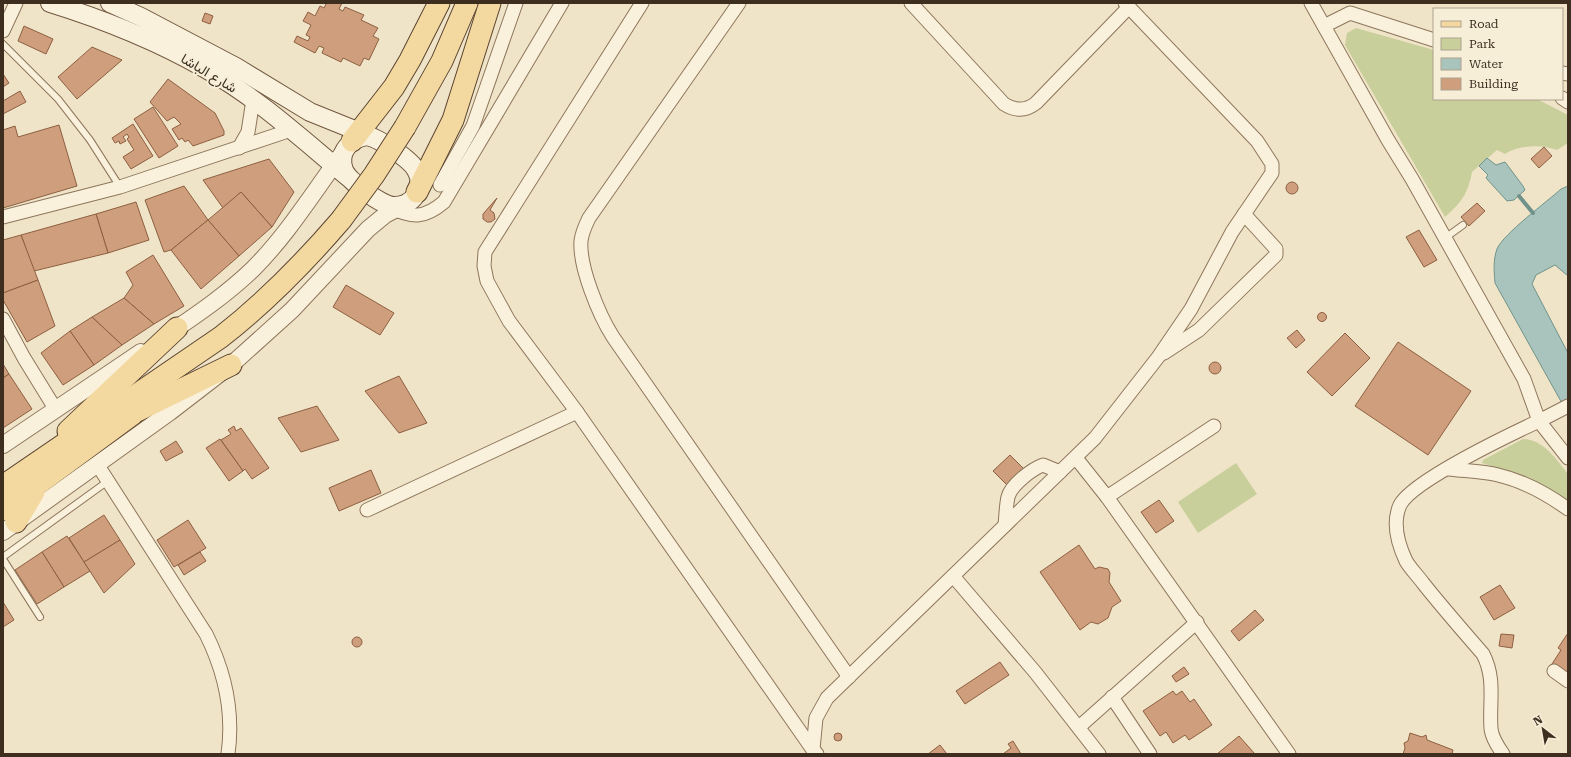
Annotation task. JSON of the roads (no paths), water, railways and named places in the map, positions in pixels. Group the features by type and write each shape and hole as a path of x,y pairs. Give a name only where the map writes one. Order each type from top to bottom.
{"main road":[{"name":"شارع الباشا","path":"50,3 91,16 148,38 207,69 253,100 292,130 348,177 417,191"},
{"path":"110,3 141,17 236,67 357,139 382,141 417,191 453,120 490,3"},
{"path":"348,177 342,162 394,87 410,60 439,3"},
{"path":"137,411 185,371 221,337 265,301 285,282 341,220 374,175 405,127 442,61 467,3"},
{"path":"7,522 34,476 48,456 83,415 177,328"},
{"path":"48,456 221,337"},
{"path":"3,486 34,476 137,411 231,365"},
{"path":"3,480 34,476"}],"street":[{"path":"3,31 16,3"},
{"path":"7,522 97,464 231,365 292,310 368,229 417,191 473,126 516,3"},
{"path":"417,191 562,3"},
{"path":"642,3 485,252 484,266 487,281 492,294 509,321 577,412 814,752"},
{"path":"739,3 589,218 582,234 581,251 593,296 606,327 849,677"},
{"path":"814,752 816,718 820,706 827,698 1095,438 1159,356 1191,309 1232,232 1272,173 1272,164 1258,141 1127,5 1036,103 1020,110 1004,104 967,61 911,3"},
{"path":"1311,3 1524,379 1539,422 1568,458"},
{"path":"1324,26 1350,13 1360,3"},
{"path":"1350,13 1433,40"},
{"path":"239,148 250,127 253,100"},
{"path":"3,217 120,187 292,130"},
{"path":"3,446 215,302 254,267 274,245 333,165 357,139"},
{"path":"1159,356 1199,330 1276,255 1276,249 1244,214"},
{"path":"3,319 24,358 56,410"},
{"path":"1503,754 1491,730 1492,678 1488,664 1483,654 1428,590 1407,562 1398,536 1397,515 1406,497 1421,484 1510,435 1539,422 1568,406"},
{"path":"367,510 577,412"},
{"path":"1107,497 1214,426"},
{"path":"1076,458 1107,497 1197,622 1289,754"},
{"path":"97,464 206,634 215,651 222,668 229,705 230,724 228,754"},
{"path":"1005,525 1008,496 1013,488 1031,470 1043,465 1060,472"},
{"path":"1448,469 1497,474 1549,495 1568,509"},
{"path":"953,576 1035,672 1099,754"},
{"path":"1079,727 1197,622"},
{"path":"1554,671 1568,681"},
{"path":"1112,697 1150,754"}],"lane":[{"path":"3,44 58,100 90,140 120,187"},
{"path":"1445,238 1463,224"},
{"path":"40,617 3,558 108,481"}],"water":[{"path":"1487,158 1496,165 1505,162 1523,186 1525,190 1514,200 1507,201 1486,178 1488,175 1479,166"},
{"path":"1568,186 1568,276 1555,265 1536,275 1532,284 1568,353 1568,414 1495,283 1494,266 1497,249 1508,235 1561,189"}],"waterway":[{"path":"1519,196 1533,213"}]}
